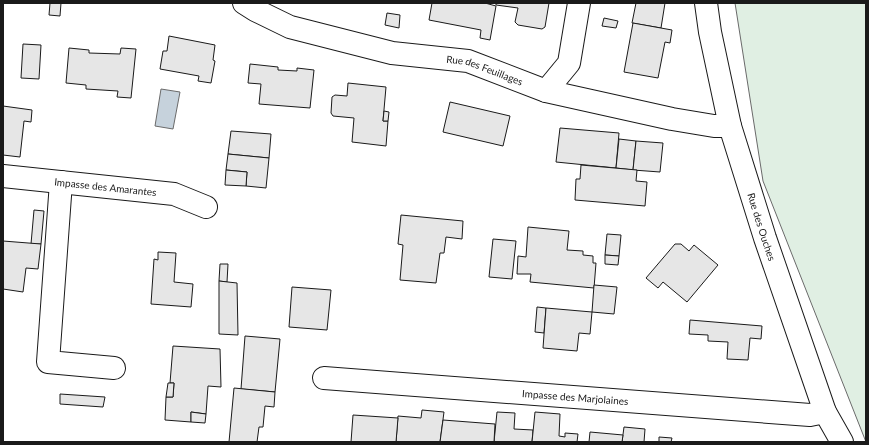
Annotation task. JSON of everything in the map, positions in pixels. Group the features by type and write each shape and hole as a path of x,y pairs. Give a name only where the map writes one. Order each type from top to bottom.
{"street":[{"name":"Rue des Feuillages","path":"244,3 254,10 290,27 392,53 468,61 546,91 672,119 714,126 730,126"},
{"path":"546,91 568,63 579,3"},
{"name":"Rue des Ouches","path":"706,3 710,32 730,126 764,238 825,412 842,442"},
{"name":"Impasse des Amarantes","path":"3,176 174,194 206,207"},
{"path":"61,182 48,362 114,368"},
{"name":"Impasse des Marjolaines","path":"324,378 810,415 825,412"}],"green space":[{"path":"735,3 866,3 866,442 763,181"}],"shaded area":[{"path":"161,89 180,92 173,129 155,126"}],"building":[{"path":"50,3 61,3 60,16 49,15"},
{"path":"432,3 485,3 496,6 490,40 480,38 481,30 429,20"},
{"path":"496,3 549,3 545,27 542,29 518,25 515,22 518,8 496,5"},
{"path":"636,3 665,3 661,28 632,23"},
{"path":"387,13 400,15 399,28 385,25"},
{"path":"604,18 618,21 616,28 602,26"},
{"path":"633,23 672,30 670,43 665,42 658,78 624,72"},
{"path":"169,36 215,45 213,60 215,61 211,83 198,81 199,76 160,69 163,51 167,51"},
{"path":"23,44 41,45 39,79 21,78"},
{"path":"69,48 89,50 89,53 120,54 121,48 136,49 131,98 117,97 118,91 86,89 86,85 66,83"},
{"path":"250,64 278,67 278,70 297,71 297,68 314,70 310,108 259,104 261,84 248,83"},
{"path":"348,83 386,87 383,121 388,121 386,146 352,142 354,118 333,116 331,113 332,97 335,95 347,96"},
{"path":"450,102 510,116 503,146 443,132"},
{"path":"3,106 32,110 31,122 24,121 20,157 3,155"},
{"path":"384,111 389,112 388,121 383,121"},
{"path":"560,128 619,133 616,168 556,162"},
{"path":"231,131 271,134 269,158 228,154"},
{"path":"619,139 636,141 633,170 616,168"},
{"path":"636,141 663,143 660,172 633,170"},
{"path":"228,154 269,158 266,188 246,186 247,172 226,170"},
{"path":"581,165 637,170 636,181 647,182 645,206 575,200 576,179 580,179"},
{"path":"226,170 247,172 246,186 225,185"},
{"path":"34,210 44,211 41,244 31,244"},
{"path":"401,215 463,221 462,239 446,237 444,253 440,253 436,283 400,280 403,245 398,244"},
{"path":"528,227 569,231 567,250 583,251 583,255 593,256 593,263 596,263 594,288 530,282 531,274 517,274 518,256 526,257"},
{"path":"607,234 621,235 619,256 605,255"},
{"path":"493,239 516,241 512,279 489,277"},
{"path":"3,241 41,244 38,269 26,268 23,292 3,289"},
{"path":"675,244 681,244 689,251 694,245 718,265 687,302 663,282 658,288 646,278"},
{"path":"158,252 176,253 174,282 193,284 191,307 151,304 154,259 158,260"},
{"path":"605,255 619,256 618,265 605,264"},
{"path":"220,264 228,264 227,282 219,281"},
{"path":"219,281 237,283 238,335 219,334"},
{"path":"594,285 617,287 614,314 592,312"},
{"path":"292,287 331,290 327,330 289,327"},
{"path":"537,307 546,308 544,333 535,332"},
{"path":"546,308 592,312 590,334 579,333 577,351 543,348"},
{"path":"690,320 762,326 761,339 750,338 748,360 727,359 728,342 708,341 708,335 689,334"},
{"path":"245,336 280,339 275,392 241,389"},
{"path":"173,346 220,349 221,387 208,386 206,414 191,412 191,422 165,420 166,397 173,397 174,383 170,383"},
{"path":"168,383 174,383 173,397 166,397"},
{"path":"234,388 275,392 274,407 265,406 263,427 259,427 257,442 229,442"},
{"path":"60,394 105,397 103,407 60,404"},
{"path":"422,410 444,412 440,442 396,442 398,416 421,418"},
{"path":"191,412 206,414 205,423 191,422"},
{"path":"497,412 515,413 514,429 533,430 532,442 494,442"},
{"path":"535,412 560,414 559,436 565,437 565,433 578,434 577,442 532,442"},
{"path":"353,415 398,418 396,442 351,442"},
{"path":"443,420 495,424 494,442 440,442"},
{"path":"624,427 645,429 644,442 622,442"},
{"path":"590,432 623,435 622,442 589,442"},
{"path":"659,437 672,438 671,442 659,442"}]}
